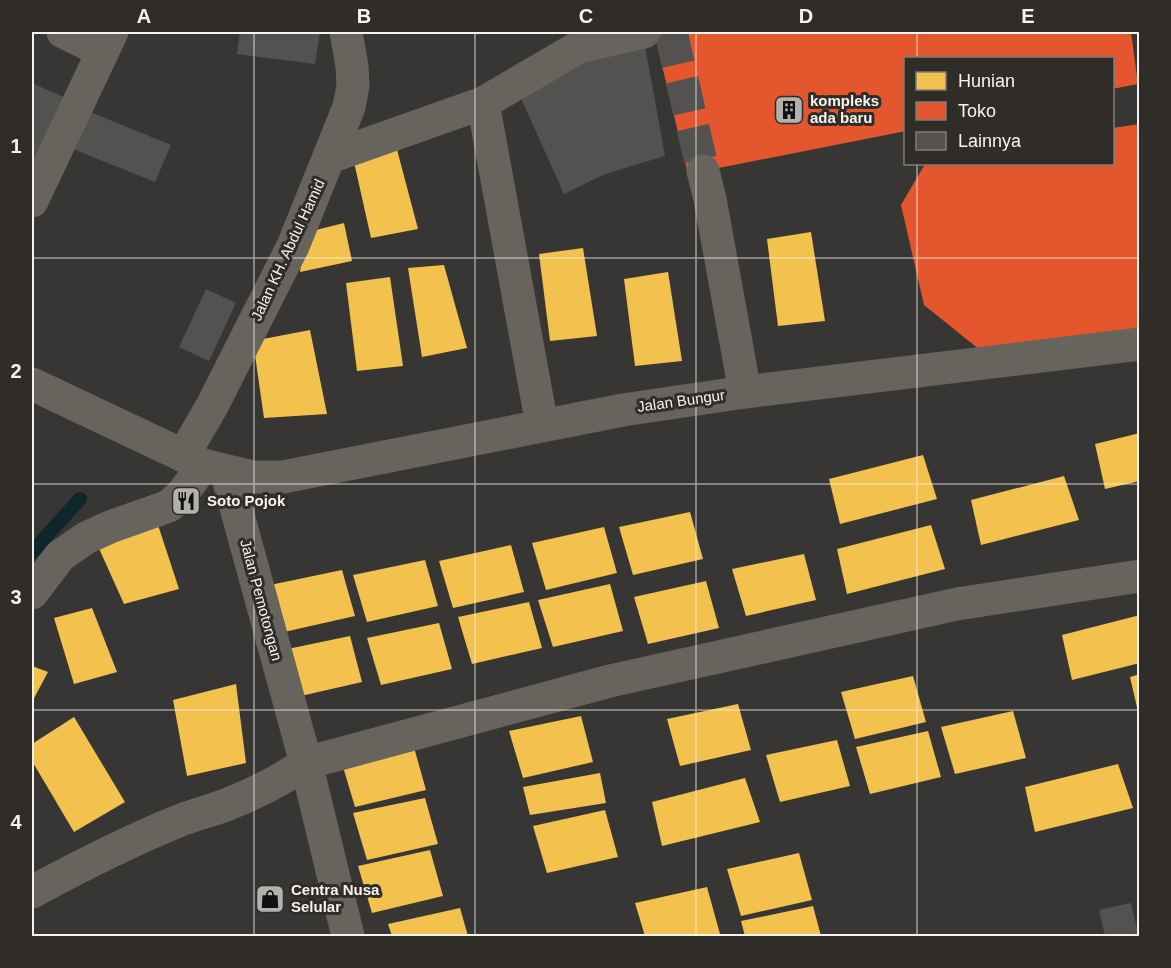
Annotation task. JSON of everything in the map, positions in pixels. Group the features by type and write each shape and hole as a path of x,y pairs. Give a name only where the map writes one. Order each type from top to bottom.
{"street":[{"path":"32,201 107,41 63,32"},
{"name":"Jalan KH. Abdul Hamid","path":"32,593 60,556 86,538 169,506 183,493 204,464 212,406 293,246 349,107 353,86 346,32"},
{"path":"330,157 483,103 579,47 644,32"},
{"path":"483,103 542,425"},
{"path":"703,171 745,392"},
{"name":"Jalan Bungur","path":"204,464 253,477 283,477 623,410 745,392 1140,344"},
{"path":"32,384 204,464"},
{"name":"Jalan Pemotongan","path":"204,464 306,763 348,936"},
{"path":"32,892 127,844 182,820 232,803 282,779 306,763 610,681 957,604 1140,576"}],"building: Hunian":[{"path":"395,142 418,229 371,238 352,153"},
{"path":"344,223 352,261 300,272 304,233"},
{"path":"811,232 825,321 778,326 767,239"},
{"path":"583,248 597,336 550,341 539,254"},
{"path":"444,265 467,348 422,357 408,268"},
{"path":"668,272 682,361 635,366 624,279"},
{"path":"390,277 403,366 357,371 346,283"},
{"path":"310,330 327,414 264,418 253,341"},
{"path":"1140,433 1140,481 1105,489 1095,444"},
{"path":"923,455 937,499 840,524 829,479"},
{"path":"1064,476 1079,520 981,545 971,500"},
{"path":"690,512 703,559 633,575 619,527"},
{"path":"158,525 179,589 124,604 97,544"},
{"path":"931,525 945,569 847,594 837,549"},
{"path":"604,527 617,573 546,590 532,543"},
{"path":"511,545 524,592 453,608 439,561"},
{"path":"804,554 816,600 746,616 732,569"},
{"path":"425,560 438,606 367,622 353,575"},
{"path":"342,570 355,616 284,632 270,585"},
{"path":"706,581 719,628 648,644 634,597"},
{"path":"610,584 623,631 553,647 538,600"},
{"path":"529,602 542,648 472,664 458,617"},
{"path":"92,608 117,672 74,684 54,618"},
{"path":"1140,615 1140,663 1072,680 1062,635"},
{"path":"439,623 452,669 381,685 367,638"},
{"path":"350,636 362,682 292,698 278,651"},
{"path":"32,666 48,672 32,702"},
{"path":"1140,674 1140,715 1139,716 1130,677"},
{"path":"913,676 926,722 855,739 841,692"},
{"path":"236,684 246,763 187,776 173,700"},
{"path":"738,704 751,750 680,766 667,719"},
{"path":"1013,711 1026,758 955,774 941,727"},
{"path":"581,716 593,762 523,778 509,731"},
{"path":"74,717 125,802 74,832 32,761 32,744"},
{"path":"928,731 941,777 870,794 856,747"},
{"path":"837,740 850,786 780,802 766,755"},
{"path":"413,744 426,790 355,807 341,760"},
{"path":"1118,764 1133,808 1035,832 1025,787"},
{"path":"600,773 606,803 530,815 523,787"},
{"path":"745,778 760,822 662,846 652,802"},
{"path":"425,798 438,844 367,860 353,813"},
{"path":"605,810 618,857 547,873 533,826"},
{"path":"430,850 443,896 372,913 358,866"},
{"path":"799,853 812,900 741,916 727,869"},
{"path":"707,887 720,934 645,936 635,903"},
{"path":"813,906 821,936 745,936 741,921"},
{"path":"460,908 468,936 392,936 388,924"}],"building: Toko":[{"name":"kompleks ada baru","path":"654,32 1131,32 1138,84 1114,89 1114,57 904,57 904,131 688,174"},
{"path":"1140,124 1140,334 980,350 924,305 901,205 924,165 1114,165 1114,128"}],"building: Lainnya":[{"path":"240,32 320,32 315,64 237,54"},
{"path":"643,35 665,156 605,174 564,194 519,94"},
{"path":"32,83 68,99 34,160 32,159"},
{"path":"88,111 171,145 155,182 73,149"},
{"path":"206,289 236,303 209,361 179,347"},
{"path":"1131,903 1138,933 1105,936 1099,910"}],"waterway":[{"path":"32,552 80,499"}],"tunnel":[{"path":"671,32 703,171"}],"place":[{"name":"kompleks ada baru","path":"789,110"},
{"name":"Soto Pojok","path":"186,501"},
{"name":"Centra Nusa Selular","path":"270,899"}]}
